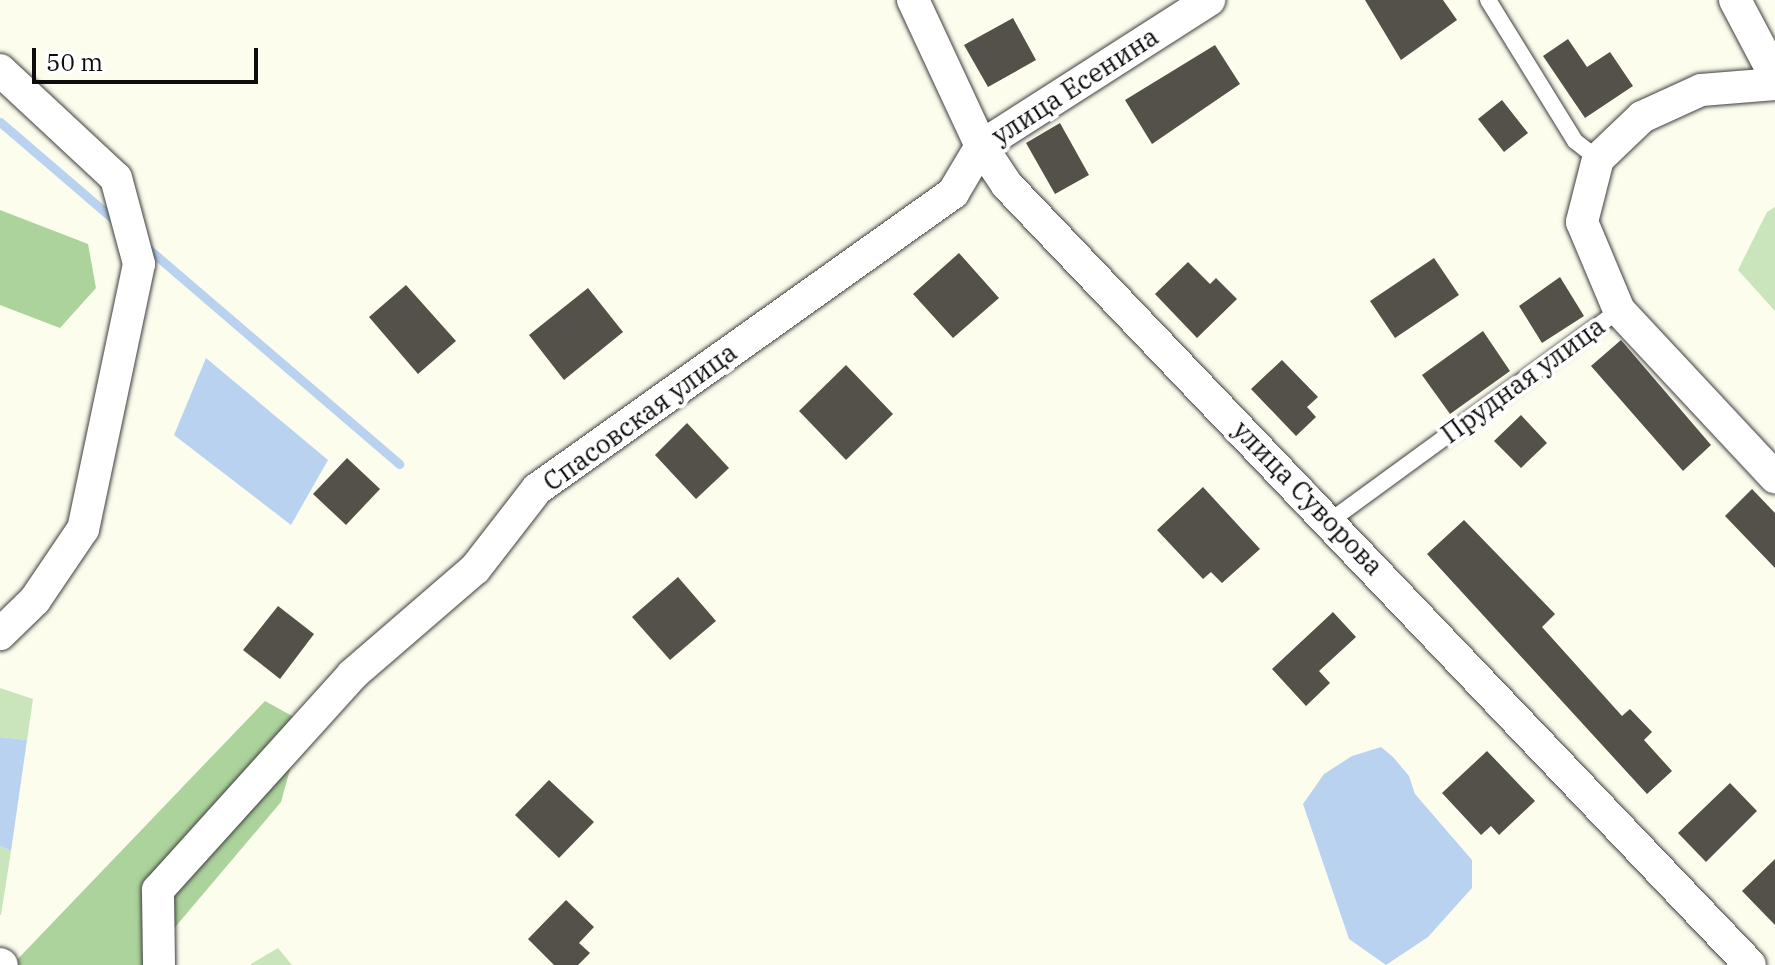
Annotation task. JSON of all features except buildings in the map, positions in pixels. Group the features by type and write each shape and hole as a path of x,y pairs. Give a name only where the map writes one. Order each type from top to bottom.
{"street":[{"name":"улица Суворова","path":"913,0 981,146 1007,185 1750,965"},
{"name":"улица Есенина","path":"981,146 1209,0"},
{"path":"1735,0 1775,76"},
{"path":"0,70 116,178 139,264 83,529 35,600 0,634"},
{"path":"1598,159 1642,117 1701,90 1775,84"},
{"name":"Спасовская улица","path":"159,965 158,890 352,675 475,569 537,489 953,193 981,146"},
{"name":"Прудная улица","path":"1598,159 1582,222 1619,310"},
{"path":"1619,310 1775,477"}],"lane":[{"path":"1488,0 1575,141 1598,159"},
{"name":"Прудная улица","path":"1330,521 1619,310"}],"green space":[{"path":"1775,207 1775,311 1738,270 1767,212"},
{"path":"0,210 88,244 96,288 60,328 0,305"},
{"path":"0,688 33,699 27,740 0,737"},
{"path":"265,701 303,722 281,802 143,965 12,965"},
{"path":"0,846 11,851 1,915 0,915"},
{"path":"278,948 292,965 251,965 251,964"}],"water":[{"path":"206,358 328,460 291,525 174,435"},
{"path":"0,737 27,740 11,851 0,846"},
{"path":"1381,747 1409,776 1415,794 1472,860 1472,888 1428,937 1386,965 1349,939 1303,804 1324,774 1352,756"}],"waterway":[{"path":"0,122 119,224"},
{"path":"145,246 399,464"}]}
